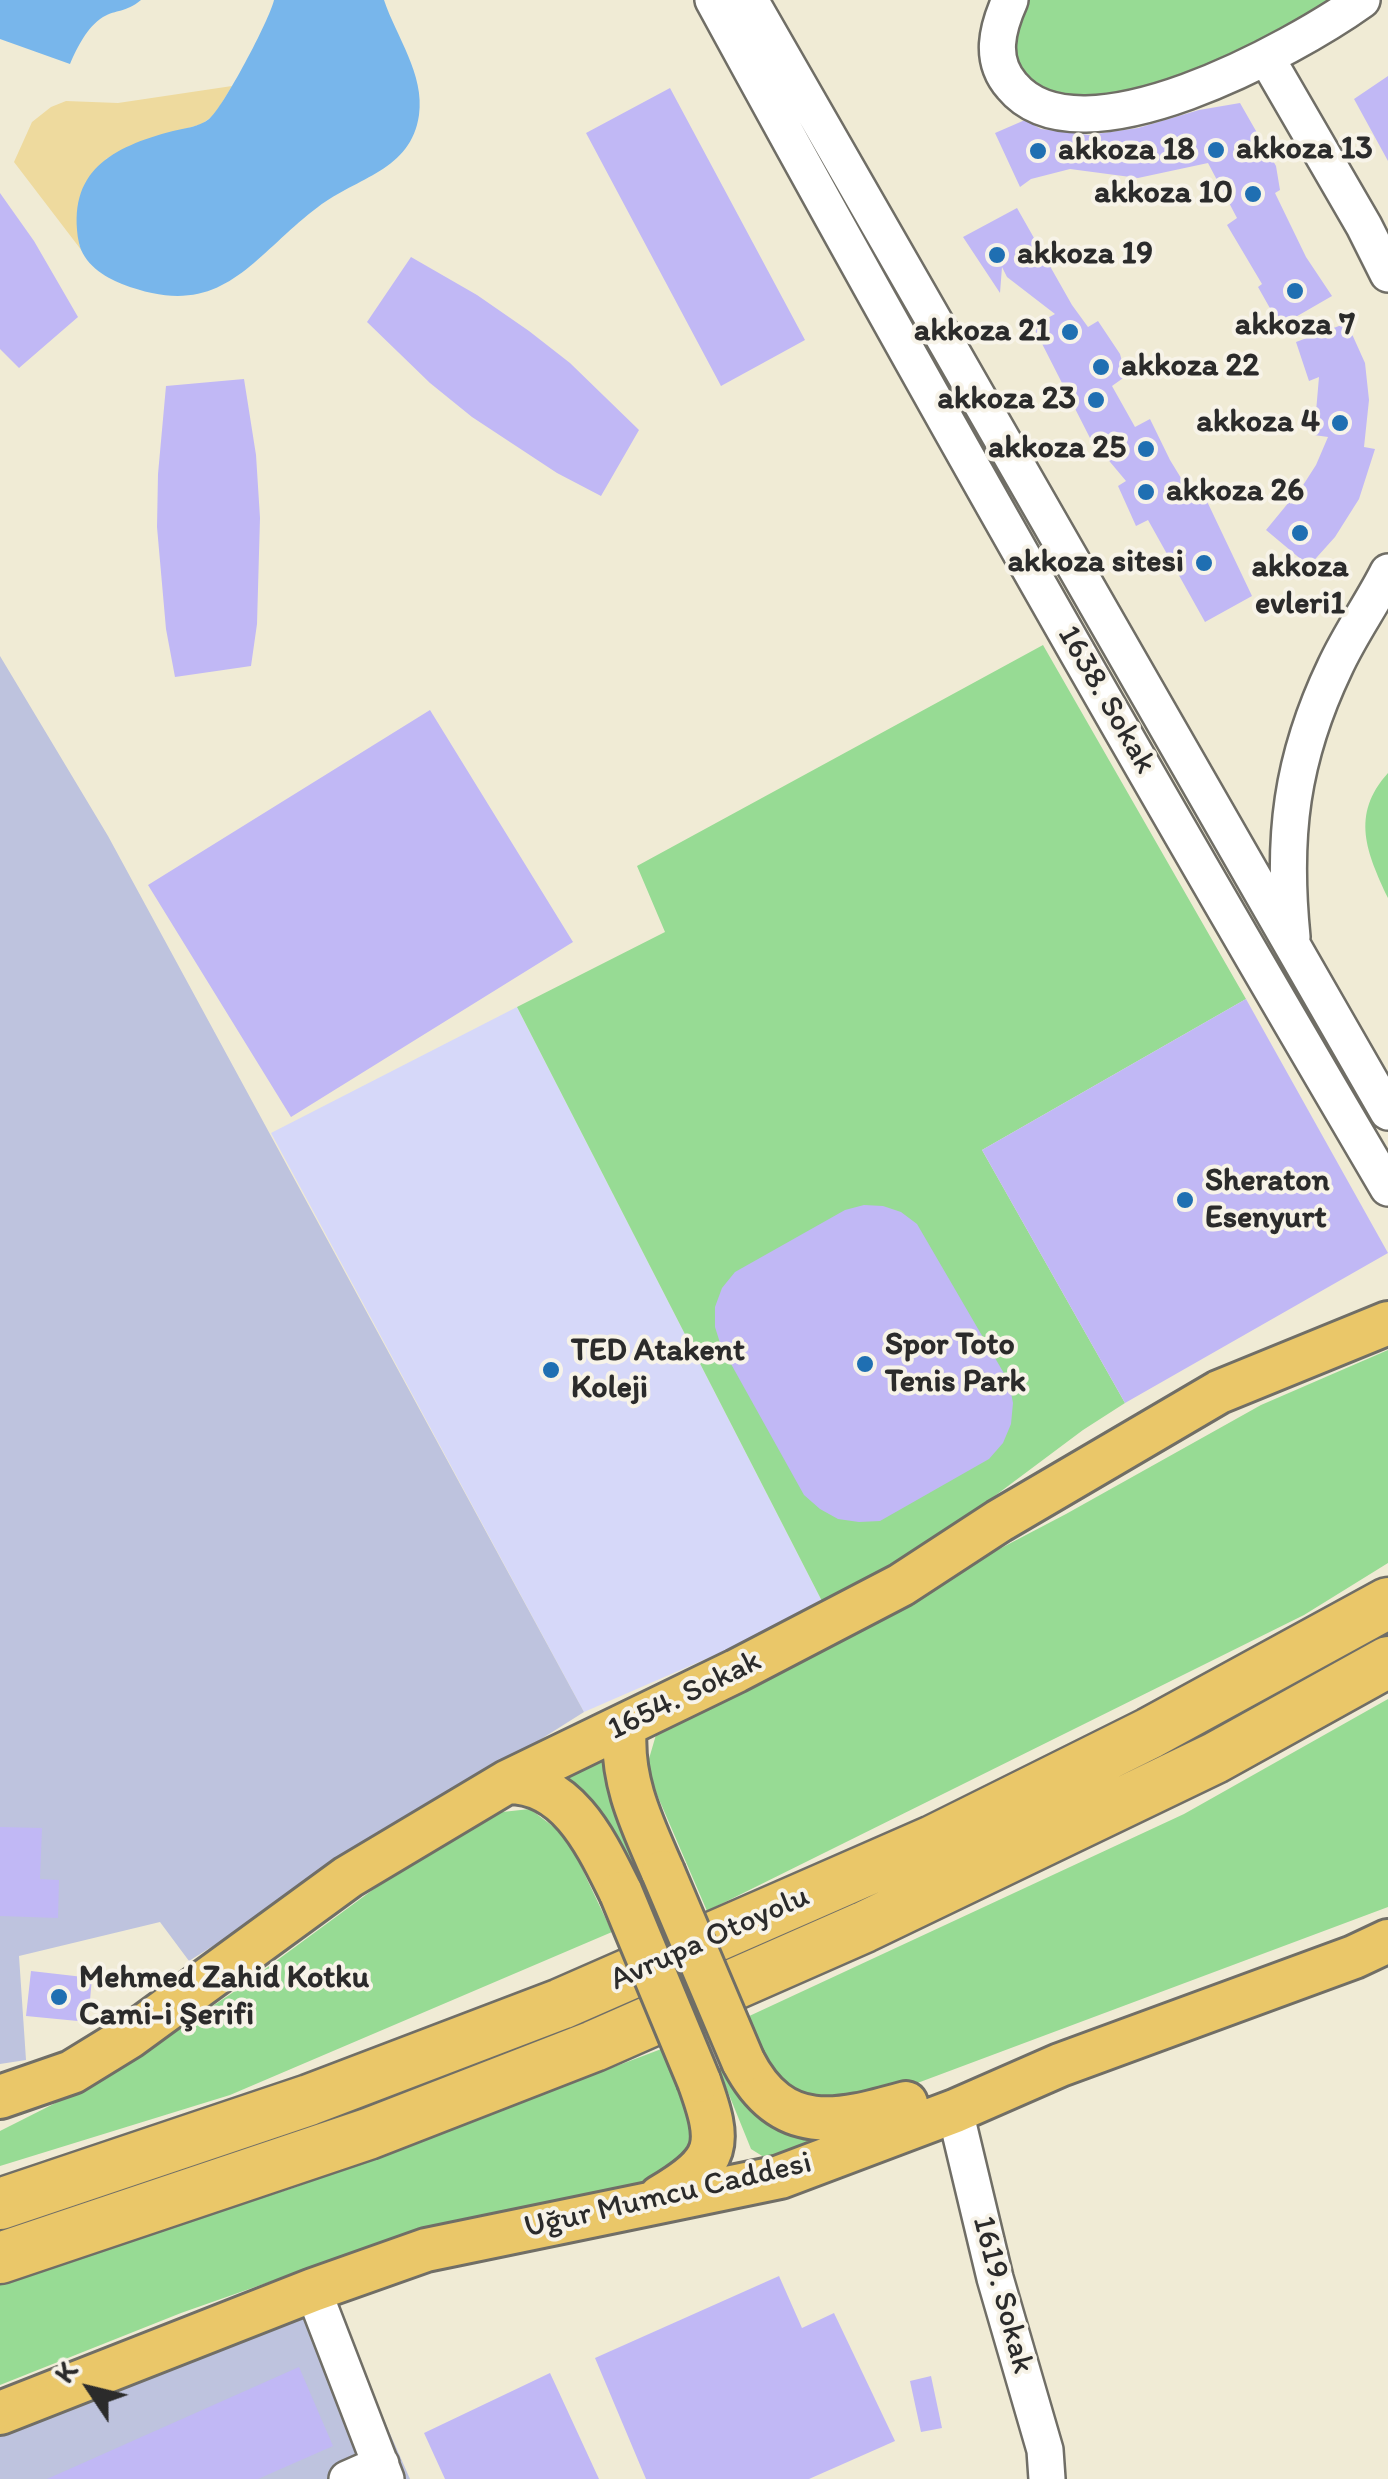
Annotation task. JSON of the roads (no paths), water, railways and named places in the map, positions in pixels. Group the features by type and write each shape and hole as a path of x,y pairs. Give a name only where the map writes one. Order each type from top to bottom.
{"highway":[{"name":"Avrupa Otoyolu","path":"0,2204 309,2100 561,2004 933,1841 1150,1732 1388,1603"},
{"name":"Avrupa Otoyolu","path":"0,2258 368,2134 594,2046 864,1927 1215,1758 1388,1662"}],"main road":[{"name":"1654. Sokak","path":"0,2097 72,2072 130,2037 348,1877 507,1782 901,1585 1032,1500 1219,1392 1382,1320"},
{"path":"624,1726 623,1758 628,1784 663,1872 743,2061 761,2088 778,2104 804,2117 832,2121 1060,2065"},
{"path":"507,1782 535,1786 570,1809 596,1845 621,1893 714,2122 712,2148 692,2176 646,2205"},
{"name":"Uğur Mumcu Caddesi","path":"0,2413 312,2290 426,2250 780,2176 955,2111 1060,2065 1354,1958 1388,1942"}],"street":[{"name":"1638. Sokak","path":"713,0 809,177 1388,1188"},
{"name":"1638. Sokak","path":"750,0 1388,1112"},
{"path":"1010,0 1000,26 998,62 1015,90 1035,105 1080,116 1166,99 1204,86 1332,22 1362,0"},
{"path":"1266,57 1376,220 1388,274"},
{"path":"1293,948 1286,859 1299,767 1310,727 1337,663 1388,572"},
{"name":"1619. Sokak","path":"955,2111 995,2278 1045,2450 1048,2479"},
{"path":"312,2290 384,2472 347,2479"}],"water":[{"path":"0,0 141,0 97,21 70,64 0,39"},
{"path":"274,0 384,0 418,85 419,115 414,134 394,161 318,207 253,264 210,290 186,296 157,294 108,277 90,263 79,243 77,218 87,180 113,154 131,145 209,119 245,62"}],"place":[{"name":"akkoza 13","path":"1216,150"},
{"name":"akkoza 18","path":"1038,151"},
{"name":"akkoza 10","path":"1253,194"},
{"name":"akkoza 19","path":"997,255"},
{"name":"akkoza 7","path":"1295,291"},
{"name":"akkoza 21","path":"1070,332"},
{"name":"akkoza 22","path":"1101,367"},
{"name":"akkoza 23","path":"1096,400"},
{"name":"akkoza 4","path":"1340,423"},
{"name":"akkoza 25","path":"1146,449"},
{"name":"akkoza 26","path":"1146,492"},
{"name":"akkoza evleri1","path":"1300,533"},
{"name":"akkoza sitesi","path":"1204,563"},
{"name":"Sheraton Esenyurt","path":"1185,1200"},
{"name":"Spor Toto Tenis Park","path":"865,1364"},
{"name":"TED Atakent Koleji","path":"551,1370"},
{"name":"Mehmed Zahid Kotku Cami-i Şerifi","path":"59,1997"}]}
